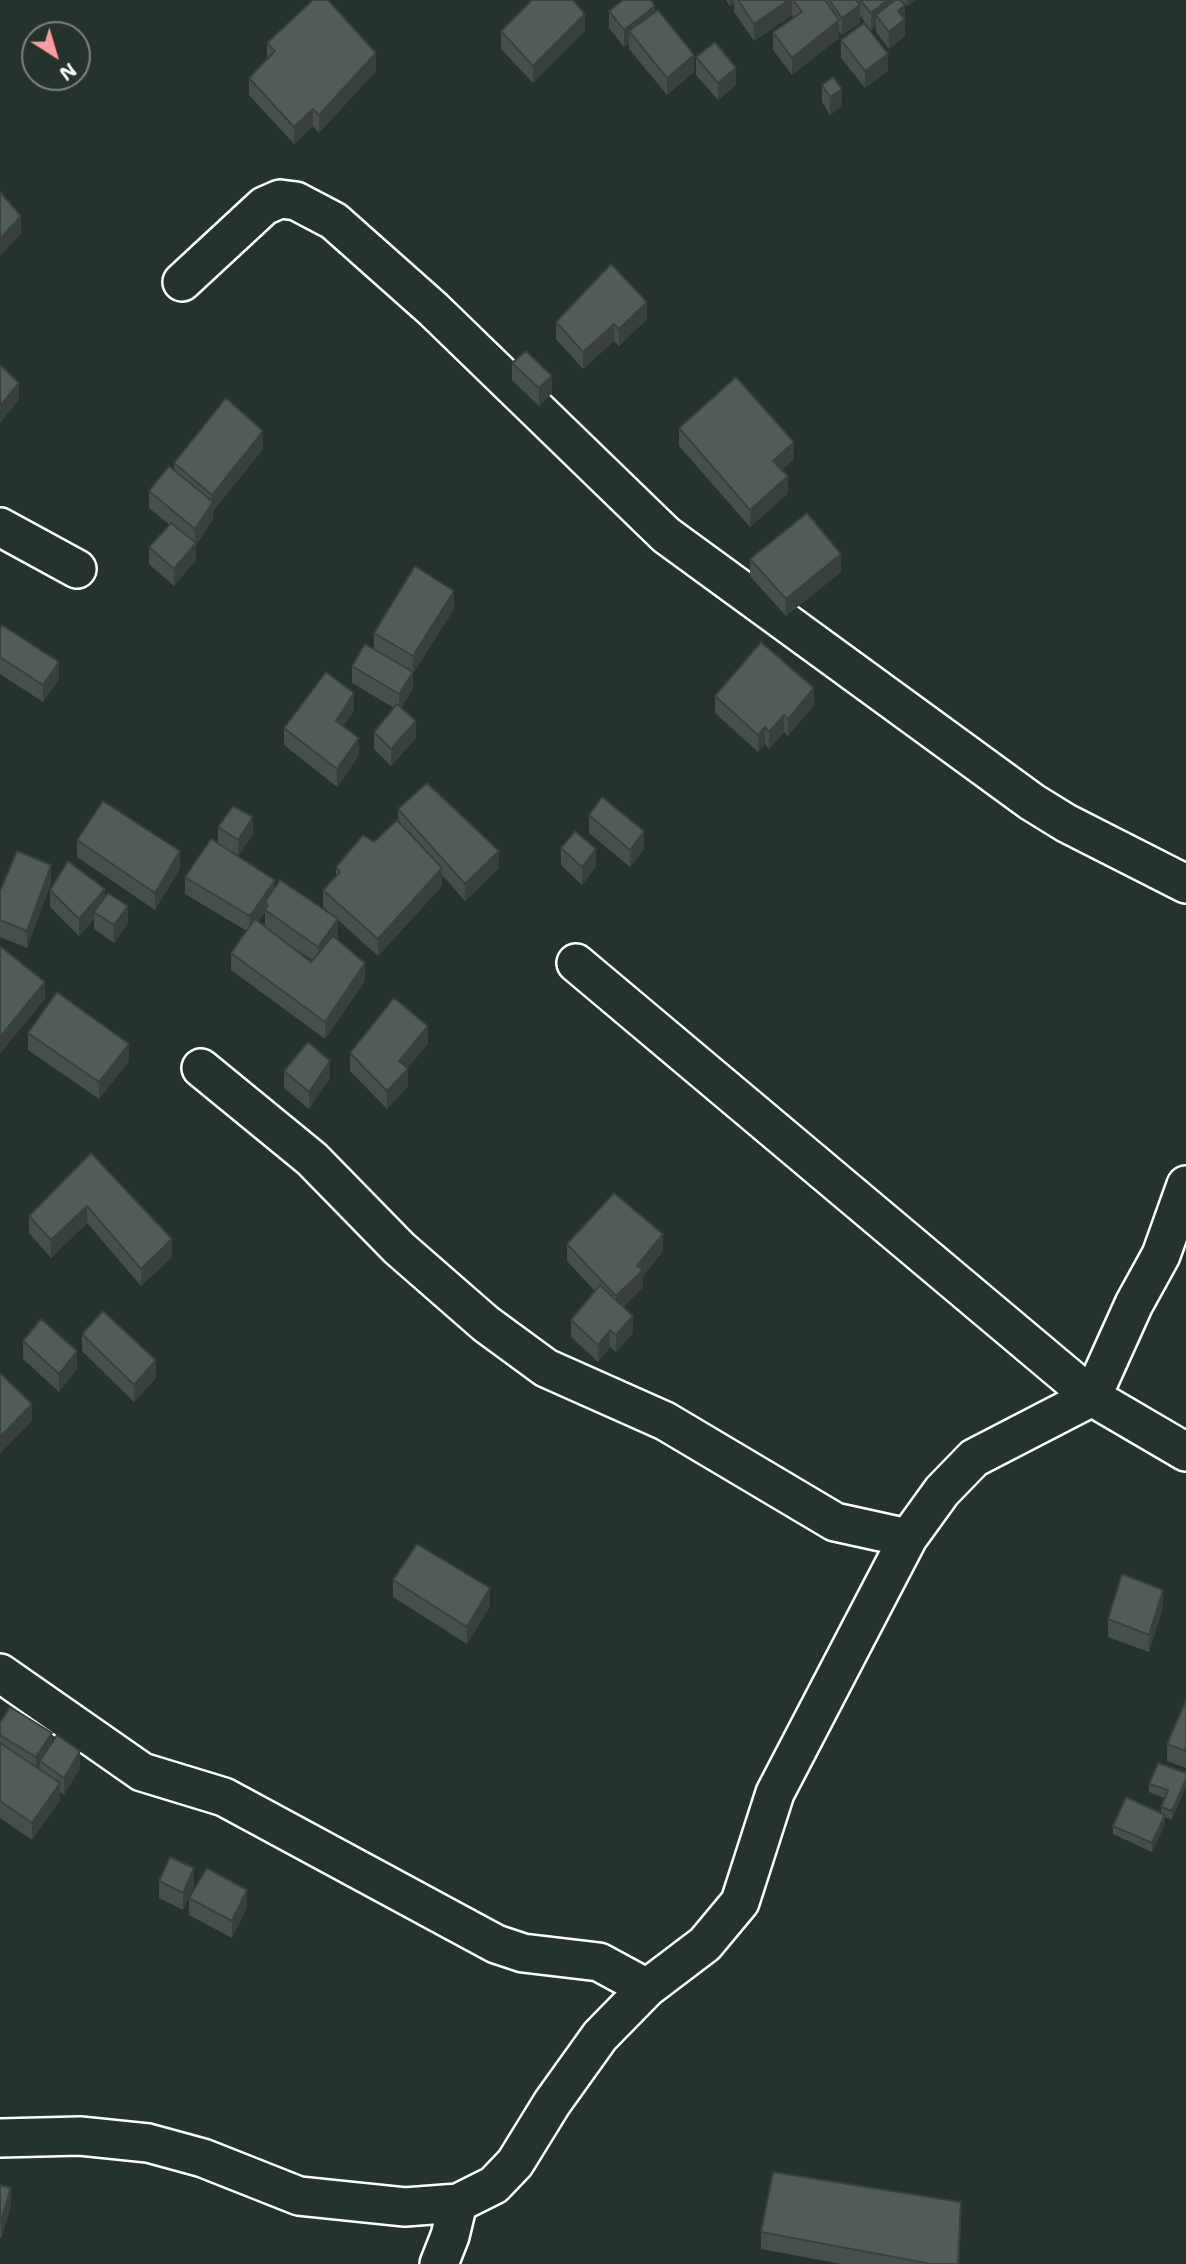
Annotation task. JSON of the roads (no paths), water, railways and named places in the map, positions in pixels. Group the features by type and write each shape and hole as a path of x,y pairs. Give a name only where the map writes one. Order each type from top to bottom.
{"street":[{"path":"182,282 264,205 280,199 296,201 334,221 433,309 666,535 1032,802 1066,823 1186,884"},
{"path":"0,527 77,569"},
{"path":"576,963 1092,1397 1186,1452"},
{"path":"201,1068 312,1159 399,1248 486,1324 546,1368 665,1421 835,1522 908,1538"},
{"path":"0,2138 80,2136 148,2143 203,2158 299,2196 405,2207 458,2203 494,2185 515,2163 552,2102 600,2036 647,1988 705,1944 740,1902 775,1793 908,1538 942,1491 974,1458 1092,1397 1134,1304 1161,1255 1186,1185"},
{"path":"0,1673 142,1772 224,1797 496,1944 523,1953 599,1962 647,1988"},
{"path":"439,2264 450,2236 458,2203"}]}
